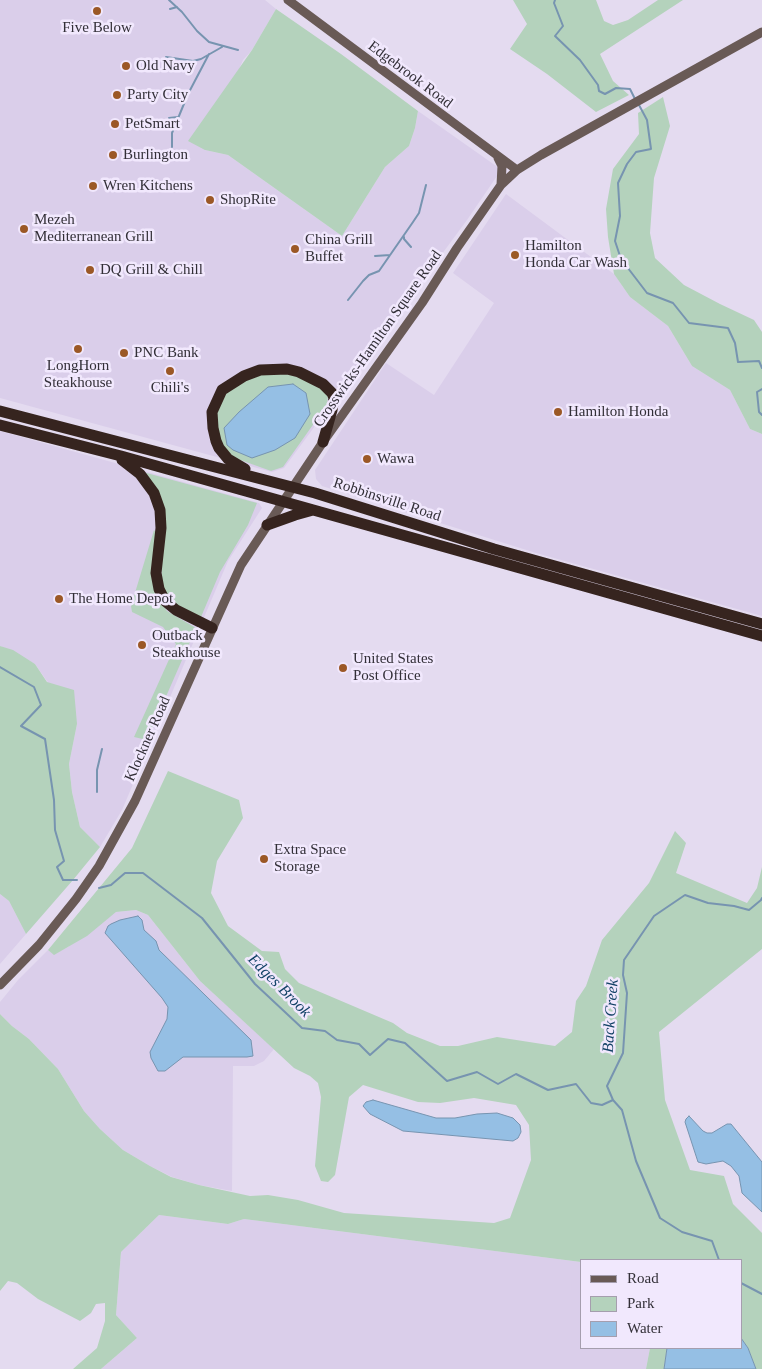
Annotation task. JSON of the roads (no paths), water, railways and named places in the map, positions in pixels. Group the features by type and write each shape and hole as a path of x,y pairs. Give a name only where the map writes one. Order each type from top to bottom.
{"highway":[{"path":"262,478 237,466 228,459 216,441 212,412 222,390 232,383 260,370 287,369 310,376 323,384 332,393 334,398 323,442"},
{"name":"Robbinsville Road","path":"0,411 262,478 363,507 433,530 762,624"},
{"name":"Robbinsville Road","path":"0,425 112,454 762,636"},
{"path":"112,454 126,462 140,474 154,493 160,510 161,528 156,573 159,589 166,601 176,610 212,628"},
{"path":"267,525 313,510"},
{"path":"551,576 561,573 586,578 599,578"}],"main road":[{"name":"Edgebrook Road","path":"288,0 517,170"},
{"path":"517,170 631,104 762,32"},
{"path":"492,152 499,159 502,166 501,185"},
{"path":"502,159 514,163 529,162"},
{"name":"Crosswicks-Hamilton Square Road","path":"293,487 422,303 485,207 501,185 517,170"},
{"name":"Klockner Road","path":"0,985 21,965 50,932 99,866 135,801 241,565 293,487"}],"water":[{"path":"293,384 306,393 310,414 295,438 275,450 252,458 233,450 227,445 224,428 239,412 268,387"},
{"path":"138,916 142,920 144,930 156,941 159,950 251,1040 253,1056 183,1057 165,1071 158,1071 150,1052 167,1019 168,1007 105,933 111,924"},
{"path":"373,1100 436,1118 455,1118 497,1113 513,1118 520,1125 521,1132 518,1138 513,1141 403,1131 370,1114 363,1106 366,1102"},
{"path":"689,1116 707,1133 712,1133 727,1124 731,1124 762,1162 762,1212 742,1193 739,1176 731,1166 723,1161 706,1164 698,1162 685,1122"},
{"path":"742,1339 748,1348 756,1369 664,1369 667,1349 742,1349"}],"waterway":[{"path":"169,0 209,42 238,50"},
{"name":"Back Creek","path":"555,0 554,3 563,26 555,36 580,60 598,85 599,91 605,94 616,88 630,89 635,99"},
{"path":"170,9 177,7"},
{"path":"166,57 193,61 201,59 222,47"},
{"path":"172,147 172,133 188,94 209,54"},
{"name":"Back Creek","path":"639,105 647,120 651,149 636,152 627,164 618,183 620,216 615,241 621,259 647,293 673,303 689,323 728,328 735,343 738,362 759,361 762,368"},
{"path":"169,118 178,117"},
{"path":"348,300 369,275 379,271 413,222 419,213 426,185"},
{"path":"404,237 411,247"},
{"path":"375,256 390,255"},
{"name":"Back Creek","path":"762,389 757,392 759,412 762,415"},
{"name":"Edges Brook","path":"0,667 34,687 41,705 21,726 45,739 54,800 55,830 64,861 57,867 63,880 77,880"},
{"path":"97,792 97,770 102,749"},
{"name":"Edges Brook","path":"99,888 111,885 125,873 143,873 202,918 255,984 302,1028 325,1031 337,1040 359,1044 370,1055 388,1039 405,1043 447,1081 477,1072 498,1084 516,1074 548,1090 576,1084 591,1103 602,1105 613,1100"},
{"name":"Back Creek","path":"719,1259 712,1241 682,1232 660,1218 636,1161 622,1110 613,1100 607,1086 623,1053 627,993 623,975 624,960 654,916 685,895 708,903 749,910 762,898"},
{"name":"Back Creek","path":"742,1284 762,1294"}],"place":[{"name":"Five Below","path":"97,11"},
{"name":"Old Navy","path":"126,66"},
{"name":"Party City","path":"117,95"},
{"name":"PetSmart","path":"115,124"},
{"name":"Burlington","path":"113,155"},
{"name":"Wren Kitchens","path":"93,186"},
{"name":"ShopRite","path":"210,200"},
{"name":"Mezeh Mediterranean Grill","path":"24,229"},
{"name":"China Grill Buffet","path":"295,249"},
{"name":"Hamilton Honda Car Wash","path":"515,255"},
{"name":"DQ Grill & Chill","path":"90,270"},
{"name":"LongHorn Steakhouse","path":"78,349"},
{"name":"PNC Bank","path":"124,353"},
{"name":"Chili's","path":"170,371"},
{"name":"Hamilton Honda","path":"558,412"},
{"name":"Wawa","path":"367,459"},
{"name":"The Home Depot","path":"59,599"},
{"name":"Outback Steakhouse","path":"142,645"},
{"name":"United States Post Office","path":"343,668"},
{"name":"Extra Space Storage","path":"264,859"}]}
